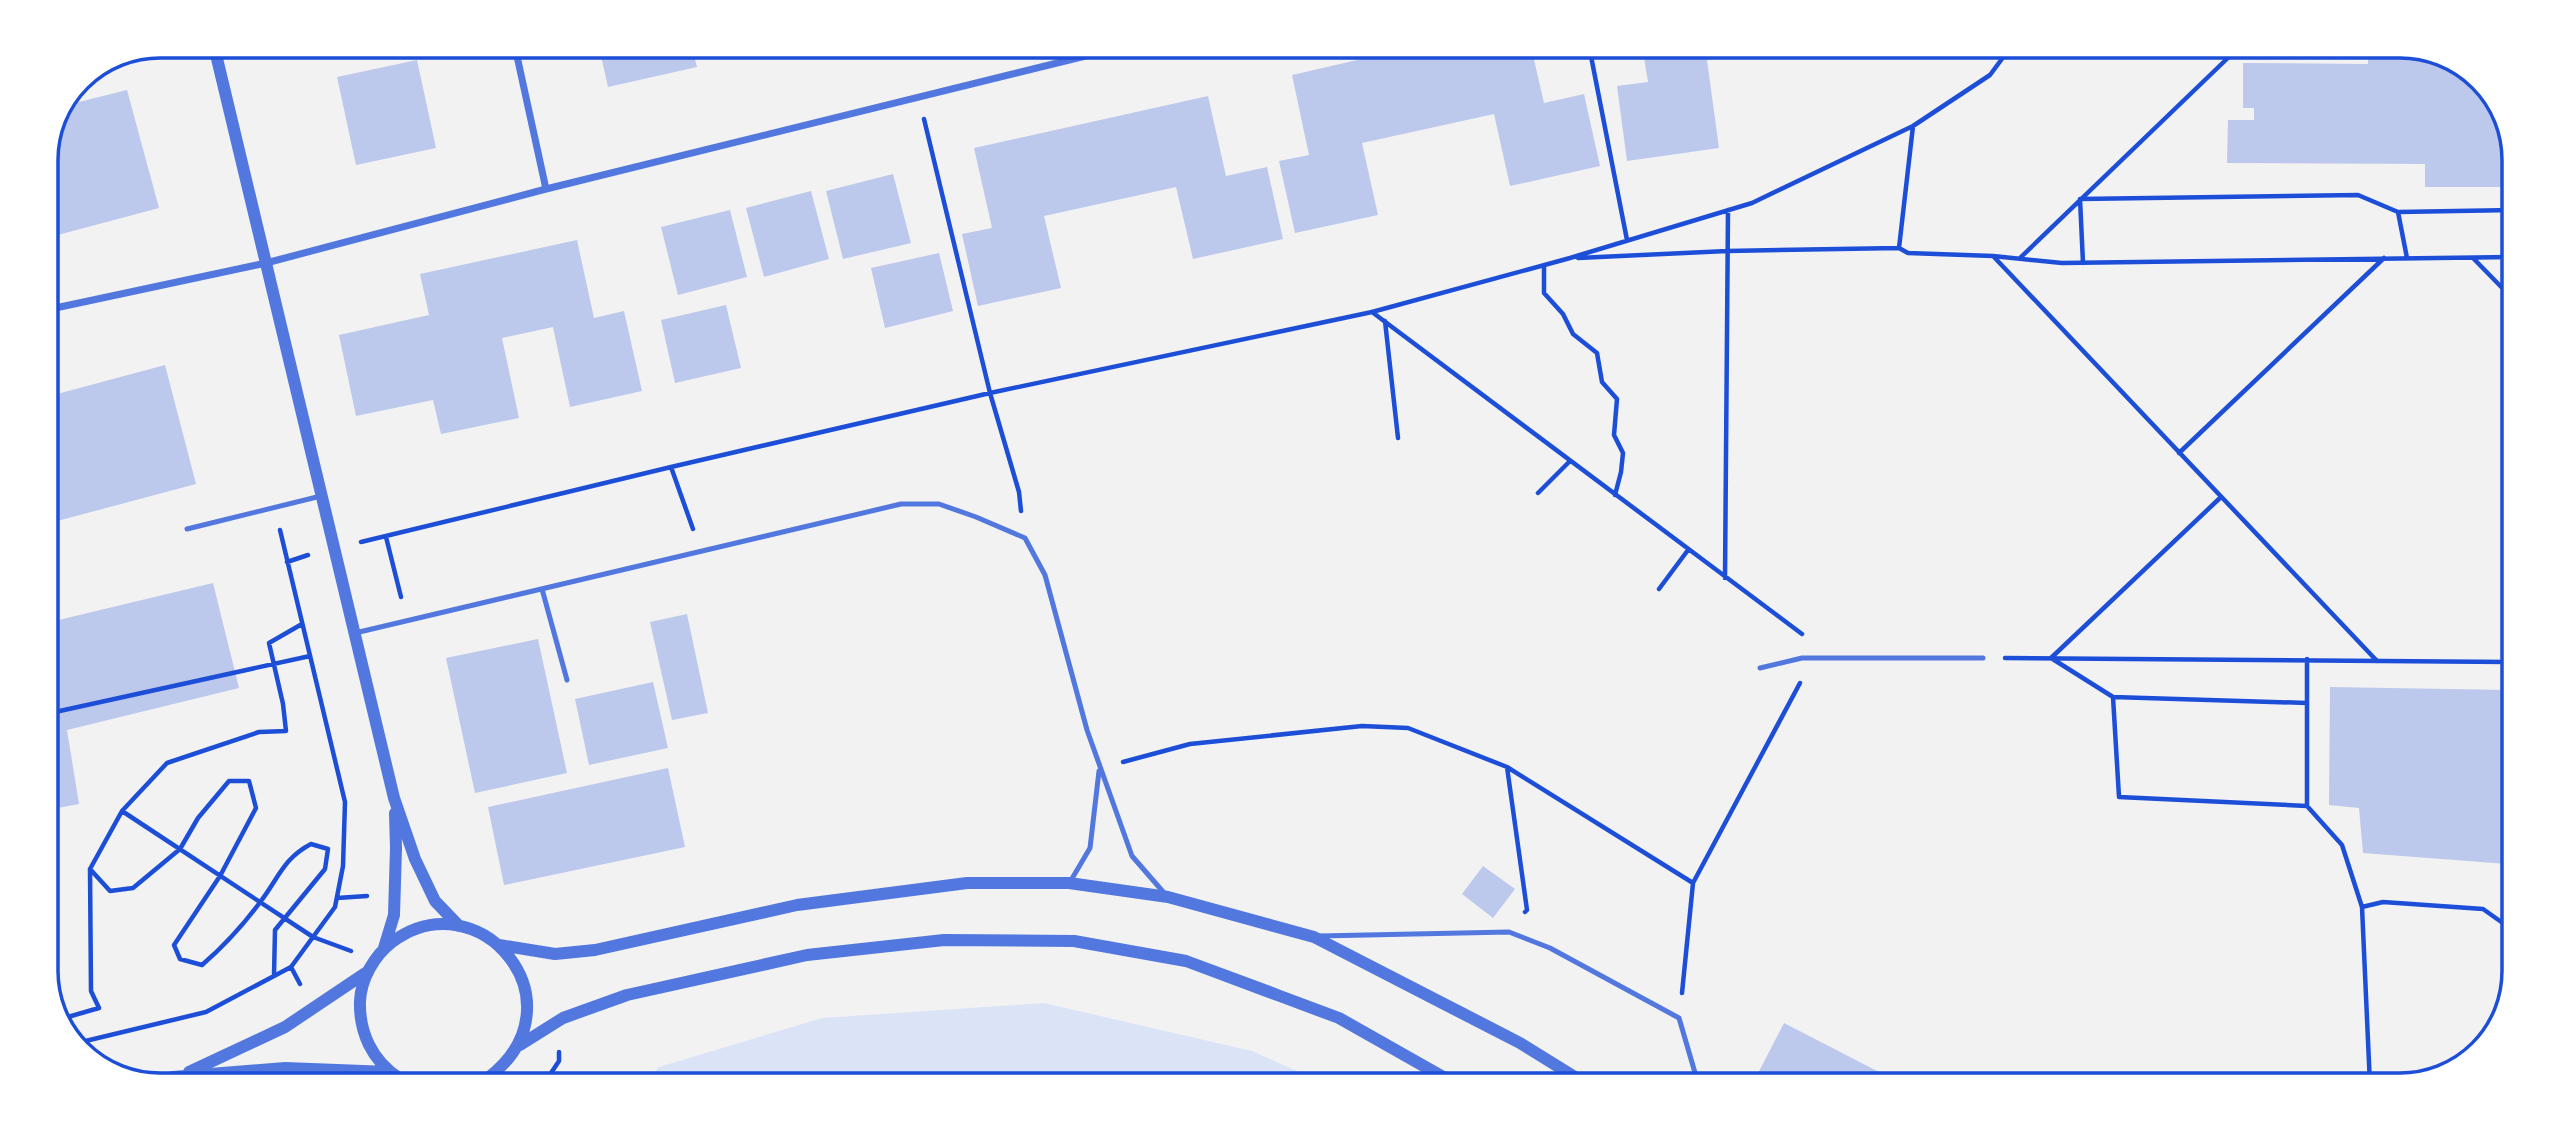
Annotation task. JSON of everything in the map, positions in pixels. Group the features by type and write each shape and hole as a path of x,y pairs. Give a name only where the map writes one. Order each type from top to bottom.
{"street":[{"path":"217,58 394,798 415,859 435,901 458,926"},
{"path":"517,58 546,189"},
{"path":"58,307 266,263 546,189 1077,58"},
{"path":"384,948 394,915 394,798"},
{"path":"499,945 555,954 594,950 797,905 967,883 1069,883 1168,897 1314,937 1520,1043 1568,1073"},
{"path":"392,1073 371,1052 361,1026 360,999 367,972 384,948 400,936 419,928 439,924 458,926 480,933 499,945 516,966 526,991 527,1018 520,1045"},
{"path":"495,1073 505,1065 520,1045 563,1018 627,995 807,955 944,940 1074,941 1186,961 1339,1018 1436,1073"},
{"path":"185,1073 285,1027 367,972"},
{"path":"218,1073 285,1068 363,1073"}],"lane":[{"path":"187,529 321,496"},
{"path":"355,632 901,504 939,504 1025,538 1045,575 1099,768 1132,856 1168,897"},
{"path":"542,589 567,680"},
{"path":"1760,668 1802,658 1983,658"},
{"path":"1069,883 1090,848 1099,768"},
{"path":"1314,937 1509,932 1550,948 1679,1018 1695,1073"}],"path":[{"path":"1591,58 1627,240"},
{"path":"334,548 990,393 1371,312 1570,258 1752,203 1913,126 1990,75 2003,58"},
{"path":"2020,259 2229,58"},
{"path":"919,97 990,393 1019,492 1025,538"},
{"path":"1899,248 1913,126"},
{"path":"2080,199 2358,195 2398,212 2502,210"},
{"path":"2080,199 2083,263"},
{"path":"1726,578 1728,210"},
{"path":"2398,212 2406,258"},
{"path":"1570,258 1727,251 1899,248 1909,253 2083,263 2502,257"},
{"path":"1993,256 2377,661"},
{"path":"2179,453 2384,258"},
{"path":"2473,258 2502,288"},
{"path":"1544,265 1544,293 1563,314 1573,334 1597,353 1602,382 1617,399 1614,435 1623,453 1615,495"},
{"path":"1371,312 1836,659"},
{"path":"1385,321 1398,438"},
{"path":"1538,494 1570,461"},
{"path":"671,467 701,551"},
{"path":"2051,658 2221,497"},
{"path":"85,1041 206,1012 291,967 335,907 344,866 345,802 274,508"},
{"path":"386,537 406,620"},
{"path":"1659,589 1688,550"},
{"path":"68,1017 99,1008 91,991 90,869 121,811 167,763 259,732 286,731 283,704 268,643 302,624"},
{"path":"58,712 310,656"},
{"path":"1679,1018 1693,883 1813,658"},
{"path":"1983,658 2502,662"},
{"path":"2051,658 2113,697 2307,704"},
{"path":"2307,659 2307,806 2342,845 2362,907 2369,1073"},
{"path":"2113,697 2119,797 2307,806"},
{"path":"1099,768 1190,744 1362,726 1408,728 1507,767 1693,883"},
{"path":"1507,767 1527,910 1509,932"},
{"path":"90,869 110,891 133,888 180,849 198,818 229,781 249,781 256,808 220,876 174,945 180,959 202,965 226,943 260,902 293,853 311,844 328,849 326,869 275,930 274,975"},
{"path":"121,811 313,937 375,960"},
{"path":"2362,907 2383,902 2483,909 2502,922"}],"shaded area":[{"path":"1044,1003 1252,1051 1301,1073 654,1073 659,1067 822,1018"}],"building":[{"path":"601,58 695,58 697,67 608,87"},
{"path":"1366,58 1534,58 1544,103 1584,94 1600,166 1510,186 1494,114 1362,143 1378,215 1295,233 1279,161 1309,155 1292,75"},
{"path":"1644,58 1719,58 1707,60 1719,148 1627,161 1617,86 1648,82"},
{"path":"2368,58 2421,60 2440,65 2473,87 2489,109 2497,127 2502,153 2502,187 2425,187 2425,164 2227,163 2228,120 2254,120 2254,108 2243,108 2243,63 2368,64"},
{"path":"417,60 436,148 356,165 337,77"},
{"path":"127,90 159,208 58,235 58,153 61,133 75,103"},
{"path":"1208,96 1226,176 1267,167 1283,239 1193,259 1176,187 1044,216 1061,288 978,306 962,234 992,228 974,148"},
{"path":"893,174 911,243 843,259 826,191"},
{"path":"811,191 829,259 764,277 746,208"},
{"path":"730,210 747,277 678,295 661,227"},
{"path":"577,240 594,318 624,311 642,391 570,407 553,327 502,338 519,418 441,434 433,400 356,416 339,335 429,315 420,274"},
{"path":"939,253 953,311 885,328 871,268"},
{"path":"726,305 741,368 675,383 661,320"},
{"path":"165,365 196,484 58,521 58,394"},
{"path":"213,583 239,688 67,730 79,804 58,808 58,620"},
{"path":"687,614 708,713 672,720 650,622"},
{"path":"538,639 567,773 475,793 446,658"},
{"path":"653,682 668,748 589,765 575,699"},
{"path":"2330,687 2502,690 2502,864 2363,853 2359,808 2329,805"},
{"path":"668,768 685,847 504,885 488,807"},
{"path":"1483,866 1515,889 1493,918 1462,894"},
{"path":"1784,1023 1881,1073 1758,1073"}]}
